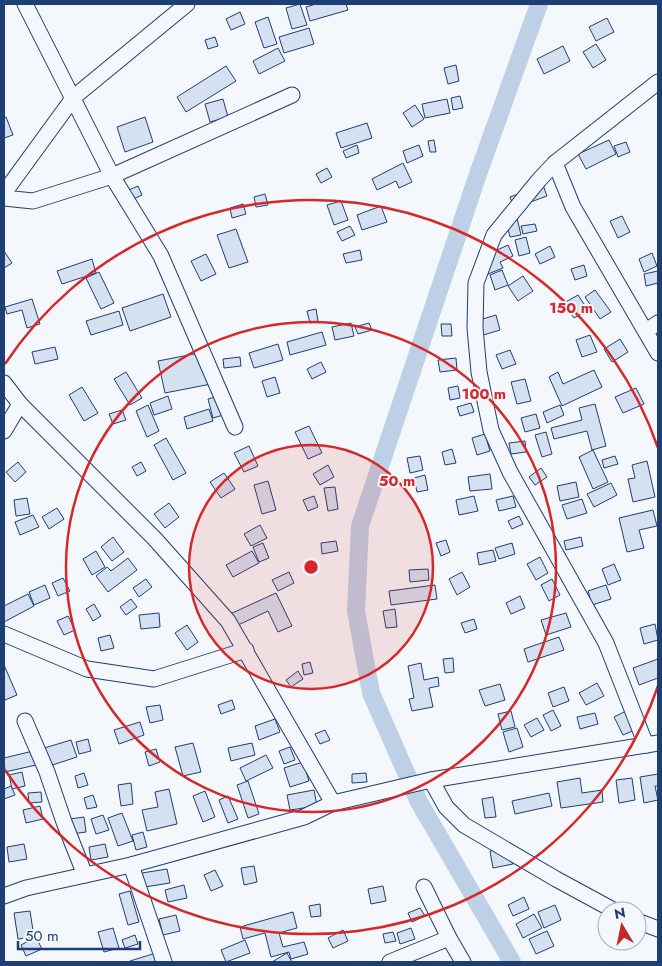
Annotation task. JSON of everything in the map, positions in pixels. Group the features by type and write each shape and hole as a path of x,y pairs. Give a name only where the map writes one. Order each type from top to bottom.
{"street":[{"path":"26,4 112,176 161,256 235,427"},
{"path":"4,193 74,97 187,4"},
{"path":"4,896 26,888 131,865 304,817 333,803 396,788 426,781 652,744 606,643 510,472 491,430 479,372 475,328 476,283 494,235 555,163 658,82"},
{"path":"4,198 32,201 112,176 292,95"},
{"path":"555,163 573,207 652,327 658,353"},
{"path":"4,383 20,404 155,539 228,621 333,803"},
{"path":"4,432 20,404"},
{"path":"4,634 87,669 154,679 246,650"},
{"path":"25,722 47,772 85,875"},
{"path":"426,781 446,807 464,825 597,901"},
{"path":"131,865 164,962"},
{"path":"424,887 463,962"},
{"path":"390,962 449,938"}],"building":[{"path":"300,4 307,25 292,29 286,8"},
{"path":"316,4 346,4 348,10 310,21 306,7"},
{"path":"240,12 245,24 231,30 226,19"},
{"path":"268,17 277,44 264,48 255,22"},
{"path":"607,18 614,32 596,41 589,27"},
{"path":"309,28 314,44 284,53 279,37"},
{"path":"215,37 218,46 208,49 205,40"},
{"path":"596,44 606,60 593,68 583,52"},
{"path":"563,46 570,61 544,74 537,59"},
{"path":"278,48 285,61 259,74 253,61"},
{"path":"456,65 459,81 448,84 444,68"},
{"path":"226,66 236,81 186,112 177,97"},
{"path":"460,96 463,108 453,110 451,98"},
{"path":"223,99 228,117 210,122 205,104"},
{"path":"447,99 450,113 425,118 422,104"},
{"path":"415,105 424,119 412,127 403,113"},
{"path":"6,117 13,135 4,138 4,118"},
{"path":"145,117 153,142 125,152 117,127"},
{"path":"367,123 372,138 341,148 336,133"},
{"path":"434,140 436,152 430,152 428,141"},
{"path":"609,140 616,154 586,169 578,154"},
{"path":"626,142 630,152 618,157 614,146"},
{"path":"357,145 359,153 346,158 343,151"},
{"path":"419,145 423,156 407,163 403,151"},
{"path":"403,163 412,182 399,188 396,181 377,190 372,179"},
{"path":"327,168 332,177 321,183 316,174"},
{"path":"543,185 547,196 514,208 510,197"},
{"path":"138,186 142,195 129,201 124,192"},
{"path":"265,194 268,205 256,207 254,197"},
{"path":"341,201 348,220 334,225 327,205"},
{"path":"243,204 246,214 232,218 230,208"},
{"path":"381,206 387,222 362,230 357,215"},
{"path":"622,216 630,232 618,238 610,221"},
{"path":"517,218 521,235 510,237 506,221"},
{"path":"535,224 537,231 523,234 521,226"},
{"path":"350,226 355,235 342,241 337,232"},
{"path":"236,229 248,262 229,268 217,235"},
{"path":"526,237 530,253 519,256 515,240"},
{"path":"508,245 513,256 500,262 503,268 488,274 480,258"},
{"path":"550,246 555,257 540,264 535,254"},
{"path":"360,250 362,260 346,263 343,254"},
{"path":"4,251 12,263 4,268"},
{"path":"652,253 657,266 644,272 639,259"},
{"path":"206,254 216,274 201,281 191,261"},
{"path":"92,259 96,273 62,284 57,271"},
{"path":"584,265 587,276 575,280 571,269"},
{"path":"502,270 508,285 495,290 490,275"},
{"path":"658,271 658,283 646,286 644,274"},
{"path":"99,272 114,303 101,309 86,278"},
{"path":"523,276 533,291 518,301 508,286"},
{"path":"595,290 611,312 600,319 585,297"},
{"path":"163,294 171,317 130,331 122,308"},
{"path":"578,295 588,310 574,318 564,303"},
{"path":"32,299 40,324 27,328 22,310 7,314 5,307"},
{"path":"316,309 318,321 310,323 307,311"},
{"path":"119,311 123,325 91,335 86,321"},
{"path":"496,315 500,330 480,336 476,321"},
{"path":"351,323 354,336 335,340 332,327"},
{"path":"369,323 372,330 358,334 355,327"},
{"path":"441,324 451,324 452,336 442,336"},
{"path":"322,332 326,345 290,355 287,342"},
{"path":"590,335 597,352 582,357 576,340"},
{"path":"620,339 628,352 612,362 604,349"},
{"path":"278,344 283,360 254,368 249,353"},
{"path":"55,347 58,359 35,364 32,352"},
{"path":"510,350 516,364 502,369 496,355"},
{"path":"204,352 211,384 165,393 158,361"},
{"path":"240,357 241,366 224,368 223,359"},
{"path":"456,358 457,370 440,372 438,360"},
{"path":"321,362 326,372 312,379 307,369"},
{"path":"594,370 602,387 562,406 549,377 558,372 563,384"},
{"path":"126,372 142,398 130,405 114,379"},
{"path":"275,377 280,393 267,397 262,381"},
{"path":"525,379 531,401 517,404 511,382"},
{"path":"458,386 460,398 450,400 448,388"},
{"path":"82,387 98,413 84,421 69,395"},
{"path":"636,388 644,404 623,413 615,397"},
{"path":"222,395 227,414 213,418 208,399"},
{"path":"168,396 172,409 154,415 150,403"},
{"path":"471,403 474,412 460,416 457,407"},
{"path":"595,404 606,446 592,450 587,431 554,439 551,428 582,420 579,408"},
{"path":"148,405 159,431 147,437 136,411"},
{"path":"560,405 564,415 547,423 543,412"},
{"path":"209,409 213,421 187,429 184,417"},
{"path":"122,410 126,420 113,424 109,414"},
{"path":"536,414 540,428 525,432 521,418"},
{"path":"309,426 322,453 308,459 295,432"},
{"path":"546,432 552,454 542,457 535,435"},
{"path":"485,434 490,451 477,455 472,438"},
{"path":"166,438 186,473 173,480 154,445"},
{"path":"525,441 526,452 511,454 509,443"},
{"path":"249,446 258,466 244,472 234,453"},
{"path":"452,449 456,463 445,465 442,452"},
{"path":"593,450 608,482 593,489 579,457"},
{"path":"420,456 423,470 410,473 407,458"},
{"path":"615,456 618,464 604,468 602,460"},
{"path":"647,461 655,497 633,502 628,479 635,478 632,465"},
{"path":"18,462 26,472 15,482 6,472"},
{"path":"141,462 146,471 137,476 132,467"},
{"path":"328,465 334,477 320,485 313,474"},
{"path":"541,468 547,477 535,485 529,477"},
{"path":"224,473 235,489 221,498 210,482"},
{"path":"490,474 492,489 470,491 468,477"},
{"path":"425,475 428,490 417,492 414,478"},
{"path":"268,481 276,510 262,514 254,485"},
{"path":"576,482 579,497 560,501 557,486"},
{"path":"611,483 617,495 594,507 587,494"},
{"path":"335,487 338,509 328,511 324,488"},
{"path":"314,496 318,507 308,511 303,500"},
{"path":"474,496 478,511 459,515 456,500"},
{"path":"513,496 516,507 499,511 496,500"},
{"path":"27,498 30,514 16,516 14,500"},
{"path":"582,499 587,513 567,519 562,505"},
{"path":"169,503 179,517 165,528 154,514"},
{"path":"57,508 64,519 49,529 42,517"},
{"path":"653,510 657,526 639,530 644,548 627,552 619,518"},
{"path":"33,515 39,527 20,535 15,522"},
{"path":"519,516 523,524 512,529 508,521"},
{"path":"260,525 267,538 251,546 244,534"},
{"path":"113,537 124,552 112,561 101,547"},
{"path":"581,537 583,546 566,550 564,541"},
{"path":"446,540 450,552 441,556 436,543"},
{"path":"336,541 338,551 322,554 321,543"},
{"path":"263,543 269,558 259,562 253,547"},
{"path":"512,543 515,554 499,559 495,548"},
{"path":"493,550 496,561 479,565 477,553"},
{"path":"96,551 105,567 92,575 83,559"},
{"path":"252,551 259,563 233,577 226,565"},
{"path":"540,557 548,573 536,580 527,564"},
{"path":"128,558 137,570 108,592 96,576 107,567 111,571"},
{"path":"614,564 621,580 608,585 602,569"},
{"path":"428,569 429,580 410,582 409,570"},
{"path":"289,572 294,583 278,591 272,580"},
{"path":"462,572 470,587 457,595 449,579"},
{"path":"63,578 70,591 58,596 52,583"},
{"path":"146,579 152,587 139,597 133,588"},
{"path":"552,579 560,595 549,601 541,585"},
{"path":"45,585 50,598 34,605 29,592"},
{"path":"435,585 437,599 391,605 389,591"},
{"path":"606,585 611,599 592,605 588,591"},
{"path":"276,593 292,626 278,632 268,611 236,626 230,614"},
{"path":"28,594 34,606 4,622 4,606"},
{"path":"520,596 525,608 511,614 506,603"},
{"path":"131,599 137,607 126,615 120,607"},
{"path":"94,604 101,616 93,621 86,609"},
{"path":"395,609 397,627 386,628 383,611"},
{"path":"159,613 160,627 141,629 139,615"},
{"path":"566,613 571,627 546,635 541,620"},
{"path":"68,616 75,630 64,635 57,621"},
{"path":"474,619 477,629 465,633 461,623"},
{"path":"655,624 658,640 644,644 640,628"},
{"path":"187,625 198,642 187,650 175,633"},
{"path":"110,635 114,648 101,651 98,638"},
{"path":"559,637 564,650 528,662 524,649"},
{"path":"453,658 454,672 445,673 443,659"},
{"path":"658,659 658,678 639,685 633,668"},
{"path":"310,662 313,673 304,675 302,664"},
{"path":"421,663 424,680 438,677 439,686 429,688 433,707 412,711 409,699 414,698 408,666"},
{"path":"4,665 17,695 5,700 4,696"},
{"path":"298,671 303,679 291,687 286,680"},
{"path":"597,683 604,696 586,705 579,693"},
{"path":"500,684 505,700 485,706 479,690"},
{"path":"564,687 569,701 553,707 548,693"},
{"path":"232,700 235,709 221,714 218,705"},
{"path":"160,705 163,720 150,723 146,707"},
{"path":"553,710 561,726 551,731 543,715"},
{"path":"628,710 637,729 623,735 614,717"},
{"path":"511,711 515,727 502,730 498,714"},
{"path":"595,713 598,724 580,729 577,717"},
{"path":"537,718 544,730 531,737 524,725"},
{"path":"275,719 280,732 259,740 255,726"},
{"path":"140,722 144,735 119,744 114,730"},
{"path":"517,728 523,747 509,752 503,732"},
{"path":"325,730 330,740 320,744 315,734"},
{"path":"88,739 91,751 79,754 76,742"},
{"path":"71,740 77,757 46,767 41,749"},
{"path":"193,743 201,772 183,776 175,747"},
{"path":"252,743 255,755 231,761 228,748"},
{"path":"290,747 295,760 284,764 279,751"},
{"path":"156,749 160,762 149,766 145,752"},
{"path":"33,751 36,765 5,772 4,758"},
{"path":"266,755 273,768 246,781 240,768"},
{"path":"303,762 309,781 290,787 284,768"},
{"path":"22,772 25,786 12,789 9,775"},
{"path":"84,773 88,785 78,788 75,776"},
{"path":"366,773 367,782 352,783 352,774"},
{"path":"658,774 658,786 655,786 658,800 644,803 640,777"},
{"path":"580,778 582,793 602,790 603,802 561,808 557,782"},
{"path":"632,778 635,800 619,803 616,780"},
{"path":"248,781 259,814 248,818 237,785"},
{"path":"131,783 133,804 121,806 118,785"},
{"path":"11,786 15,795 4,799 4,789"},
{"path":"169,789 177,824 147,831 142,810 158,807 155,792"},
{"path":"314,790 317,806 290,810 287,795"},
{"path":"205,791 215,817 203,822 193,796"},
{"path":"41,792 42,802 29,803 28,793"},
{"path":"549,793 552,806 515,814 512,801"},
{"path":"93,795 97,807 87,809 84,798"},
{"path":"228,796 238,819 228,823 219,800"},
{"path":"493,797 496,817 485,818 482,799"},
{"path":"40,806 43,819 26,823 23,810"},
{"path":"122,813 133,841 118,846 108,818"},
{"path":"103,815 109,830 96,834 91,819"},
{"path":"84,817 86,832 72,834 70,819"},
{"path":"143,832 147,847 136,850 132,835"},
{"path":"24,844 27,859 9,862 7,847"},
{"path":"105,844 108,857 91,860 89,847"},
{"path":"509,847 513,864 493,868 490,851"},
{"path":"254,866 257,882 244,885 241,868"},
{"path":"167,869 170,883 145,887 142,873"},
{"path":"215,870 223,886 211,891 204,875"},
{"path":"184,885 187,898 168,902 165,890"},
{"path":"383,886 386,901 371,904 368,889"},
{"path":"130,891 139,922 128,925 119,894"},
{"path":"524,897 529,909 513,916 508,905"},
{"path":"320,904 321,916 311,917 309,906"},
{"path":"555,905 561,920 544,928 538,912"},
{"path":"420,908 425,916 412,922 408,913"},
{"path":"30,911 34,937 18,939 14,913"},
{"path":"293,912 297,928 279,933 283,947 304,942 308,954 291,959 289,952 271,957 265,933 243,939 240,927"},
{"path":"534,914 542,928 523,938 516,924"},
{"path":"176,915 180,931 163,935 159,919"},
{"path":"113,928 119,948 104,952 98,932"},
{"path":"411,928 415,939 400,944 397,933"},
{"path":"343,930 348,941 333,948 328,938"},
{"path":"547,931 554,946 536,954 529,939"},
{"path":"393,932 396,941 385,943 383,934"},
{"path":"135,935 138,944 125,948 122,940"},
{"path":"36,937 42,949 26,956 21,945"},
{"path":"245,940 250,953 226,962 221,950"},
{"path":"159,952 162,962 130,962 130,961"},
{"path":"287,953 292,962 272,962"}],"waterway":[{"path":"512,962 419,802 371,693 356,611 360,526 478,174 539,4"}]}
